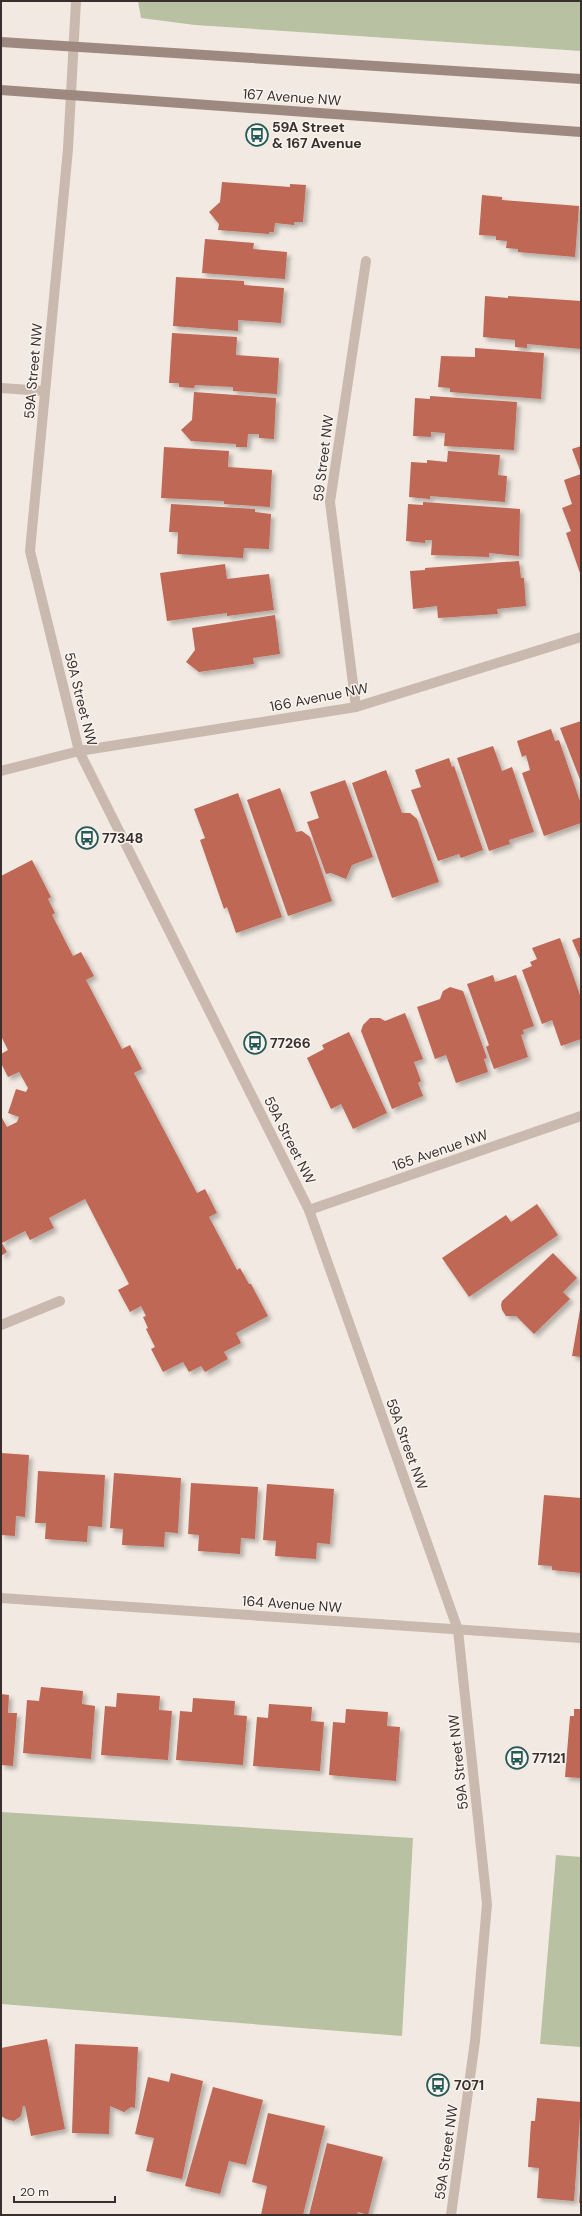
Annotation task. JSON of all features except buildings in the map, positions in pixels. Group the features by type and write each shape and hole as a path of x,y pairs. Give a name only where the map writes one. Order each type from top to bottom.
{"main road":[{"path":"1,42 581,79"},
{"name":"167 Avenue NW","path":"1,90 581,132"}],"street":[{"name":"59A Street NW","path":"76,1 71,96 30,551 79,751 309,1210 458,1630 487,1904 475,2041 451,2215"},
{"name":"59 Street NW","path":"356,707 330,502 366,261"},
{"path":"1,388 45,391"},
{"name":"166 Avenue NW","path":"79,751 356,707 581,637"},
{"path":"1,771 79,751"},
{"name":"165 Avenue NW","path":"309,1210 581,1116"},
{"path":"1,1325 60,1301"},
{"name":"164 Avenue NW","path":"1,1598 581,1638"}],"green space":[{"path":"138,1 581,1 581,51 195,25 141,18"},
{"path":"1,1812 413,1838 402,2036 1,2004"},
{"path":"556,1855 581,1857 581,2047 540,2044"}],"place":[{"name":"59A Street & 167 Avenue","path":"257,135"},
{"name":"77348","path":"87,838"},
{"name":"77266","path":"255,1043"},
{"name":"77121","path":"517,1758"},
{"name":"7071","path":"438,2085"}]}
